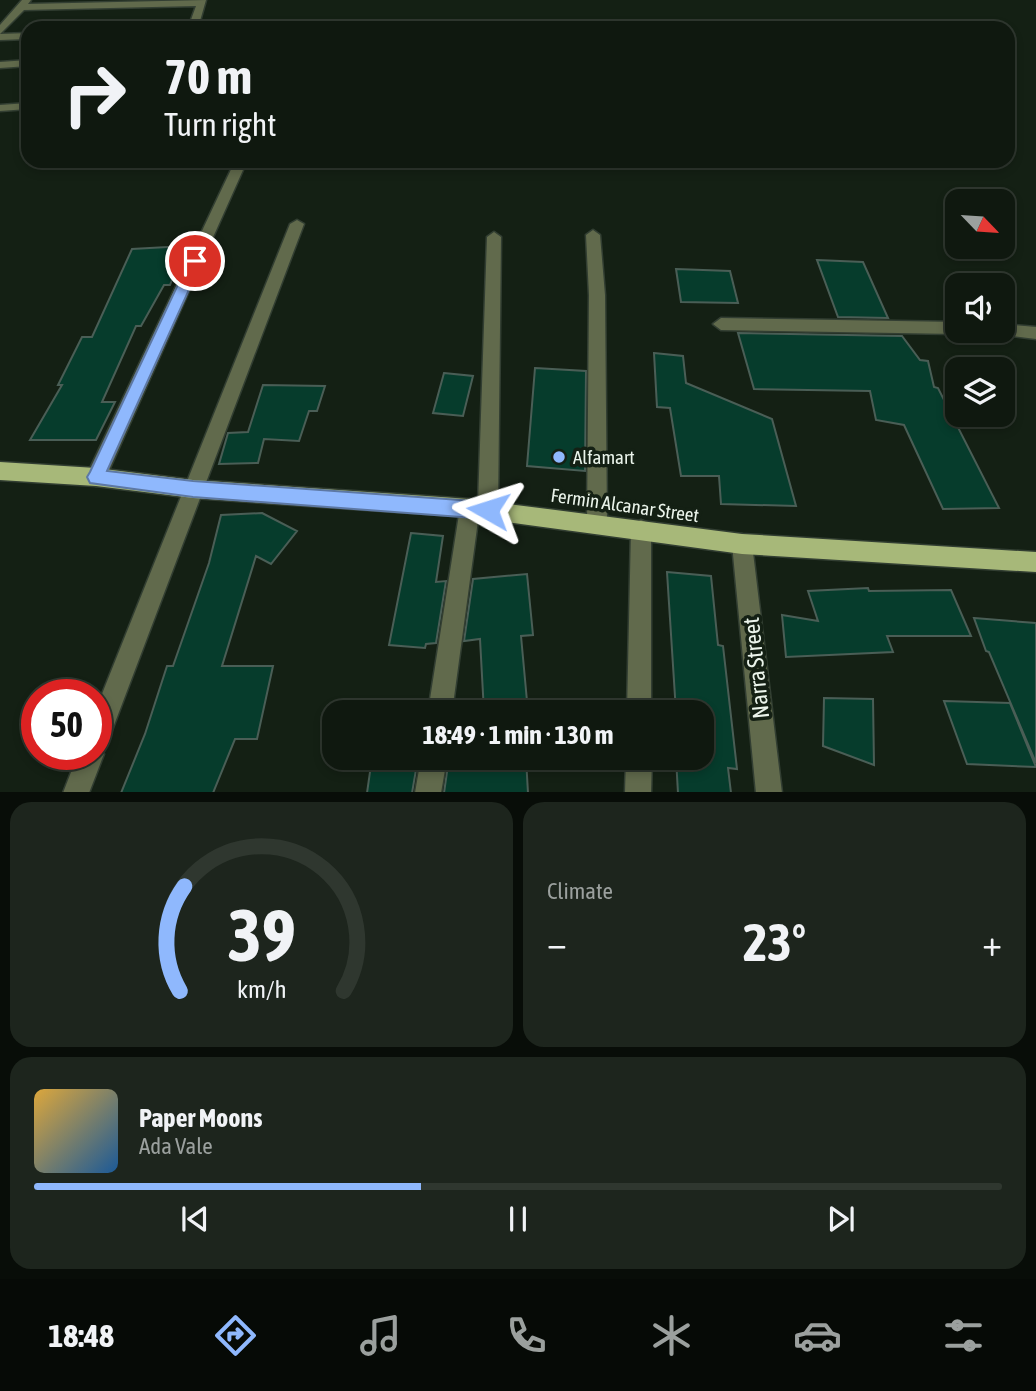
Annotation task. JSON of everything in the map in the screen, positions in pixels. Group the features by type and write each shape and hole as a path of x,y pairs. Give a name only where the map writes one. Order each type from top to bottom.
{"main road":[{"name":"Fermin Alcanar Street","path":"0,471 96,477 193,489 479,509 742,544 1036,562"}],"street":[{"path":"0,31 23,4 201,1 195,21"},
{"path":"0,37 21,36"},
{"path":"0,65 21,64"},
{"path":"0,108 21,106"},
{"path":"96,477 239,168"},
{"path":"112,699 298,224"},
{"path":"593,235 597,295 597,524"},
{"path":"442,700 479,509 494,237"},
{"path":"721,324 945,328"},
{"path":"1015,331 1036,333"},
{"path":"639,700 641,530"},
{"name":"Narra Street","path":"742,544 769,792"},
{"path":"76,792 85,770"},
{"path":"428,792 431,770"},
{"path":"638,792 639,770"}],"building":[{"path":"185,246 170,285 164,285 141,326 136,326 102,402 115,402 96,440 30,440 62,385 58,385 82,337 92,337 132,249"},
{"path":"817,260 863,262 888,318 838,317"},
{"path":"676,269 730,271 738,303 681,302"},
{"path":"738,333 902,336 920,360 928,361 934,387 938,388 945,402 945,427 958,427 999,508 943,509 904,425 876,420 870,391 754,389"},
{"path":"654,353 683,356 686,383 772,419 796,506 721,504 719,476 681,476 670,408 657,407"},
{"path":"535,368 586,371 585,471 527,466"},
{"path":"444,373 473,376 463,416 433,413"},
{"path":"263,385 325,386 317,411 309,411 299,441 264,439 258,463 219,464 228,433 248,432"},
{"path":"262,513 297,531 271,564 256,556 222,666 273,666 257,739 235,739 213,792 121,792 145,734 167,666 173,666 209,563 221,515"},
{"path":"411,533 443,536 436,582 446,581 436,643 426,644 425,648 389,645"},
{"path":"667,572 711,576 718,645 723,646 737,769 728,768 731,792 678,792 677,770 714,770 714,700 675,700"},
{"path":"527,574 533,635 521,636 527,700 483,700 480,639 464,641 473,579"},
{"path":"868,588 869,591 951,590 971,636 887,636 893,652 786,657 782,615 818,621 808,591"},
{"path":"974,618 1036,623 1036,763 989,652 986,651"},
{"path":"824,698 873,699 874,765 823,746"},
{"path":"944,701 1010,703 1036,767 967,764"},
{"path":"370,770 416,770 412,792 367,792"},
{"path":"447,770 527,770 528,792 444,792"}],"place":[{"name":"Alfamart","path":"559,457"}],"route":[{"path":"195,261 96,477 193,489 488,510"}]}
